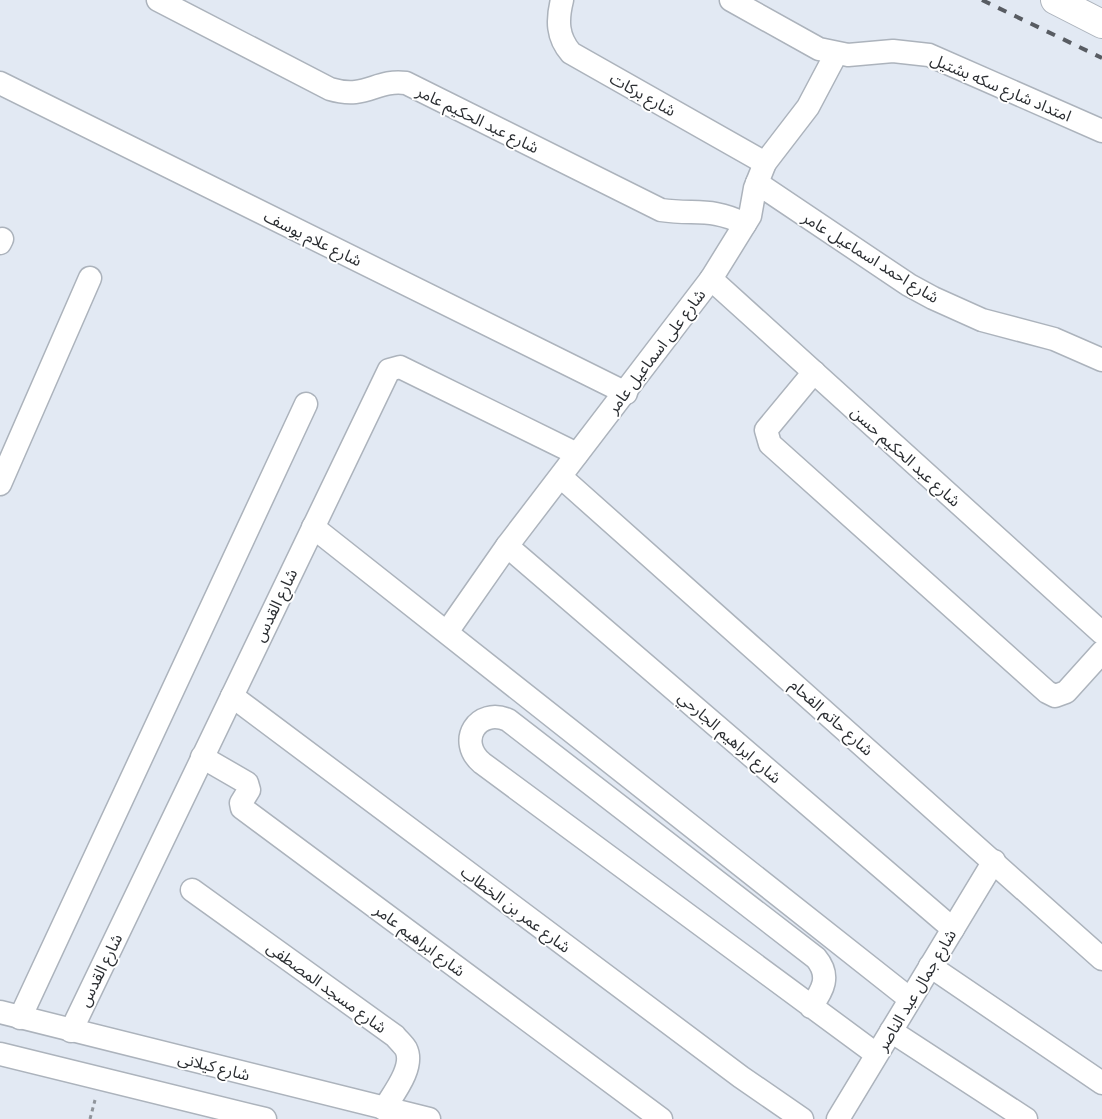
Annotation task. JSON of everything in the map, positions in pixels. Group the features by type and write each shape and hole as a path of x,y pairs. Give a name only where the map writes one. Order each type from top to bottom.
{"highway":[{"path":"1055,0 1102,24"}],"street":[{"name":"شارع عبد الحكيم عامر","path":"158,0 330,89 356,93 390,83 406,84 661,210 682,213 716,212 745,224"},
{"name":"شارع بركات","path":"562,0 559,30 561,39 571,53 761,173"},
{"name":"امتداد شارع سكه بشتيل","path":"731,0 804,42 836,54 861,55 894,51 929,55 1102,130"},
{"name":"شارع على اسماعيل عامر","path":"446,632 507,546 626,393 711,278 745,224 753,207 761,173 808,107 836,54"},
{"name":"شارع علام يوسف","path":"0,83 626,393"},
{"name":"شارع احمد اسماعيل عامر","path":"761,173 909,285 982,320 1054,340 1102,360"},
{"path":"0,484 90,278"},
{"name":"شارع عبد الحكيم حسن","path":"711,278 1102,633"},
{"name":"شارع القدس","path":"71,1031 386,373 396,366 577,454"},
{"path":"814,372 766,430 770,444 1047,692 1055,696 1066,692 1102,652"},
{"path":"10,1015 306,404"},
{"name":"شارع حاتم الفحام","path":"561,477 1102,959"},
{"path":"313,526 910,999"},
{"name":"شارع ابراهيم الجارحي","path":"507,546 953,929"},
{"name":"شارع عمر بن الخطاب","path":"232,696 733,1071 802,1119"},
{"path":"811,1007 823,988 824,982 820,963 811,954 508,720 493,716 479,722 474,728 470,743 476,758 811,1007 876,1054"},
{"name":"شارع ابراهيم عامر","path":"202,757 247,783 249,790 241,803 242,808 661,1119"},
{"name":"شارع جمال عبد الناصر","path":"838,1119 994,861"},
{"name":"شارع مسجد المصطفى","path":"192,890 395,1036 406,1049 408,1060 403,1074 384,1109"},
{"path":"930,966 1102,1084"},
{"name":"شارع كيلانى","path":"10,1015 429,1119"},
{"path":"891,1031 1026,1119"},
{"path":"0,1054 199,1112 265,1119"}],"railway":[{"path":"982,0 1102,58"}]}
